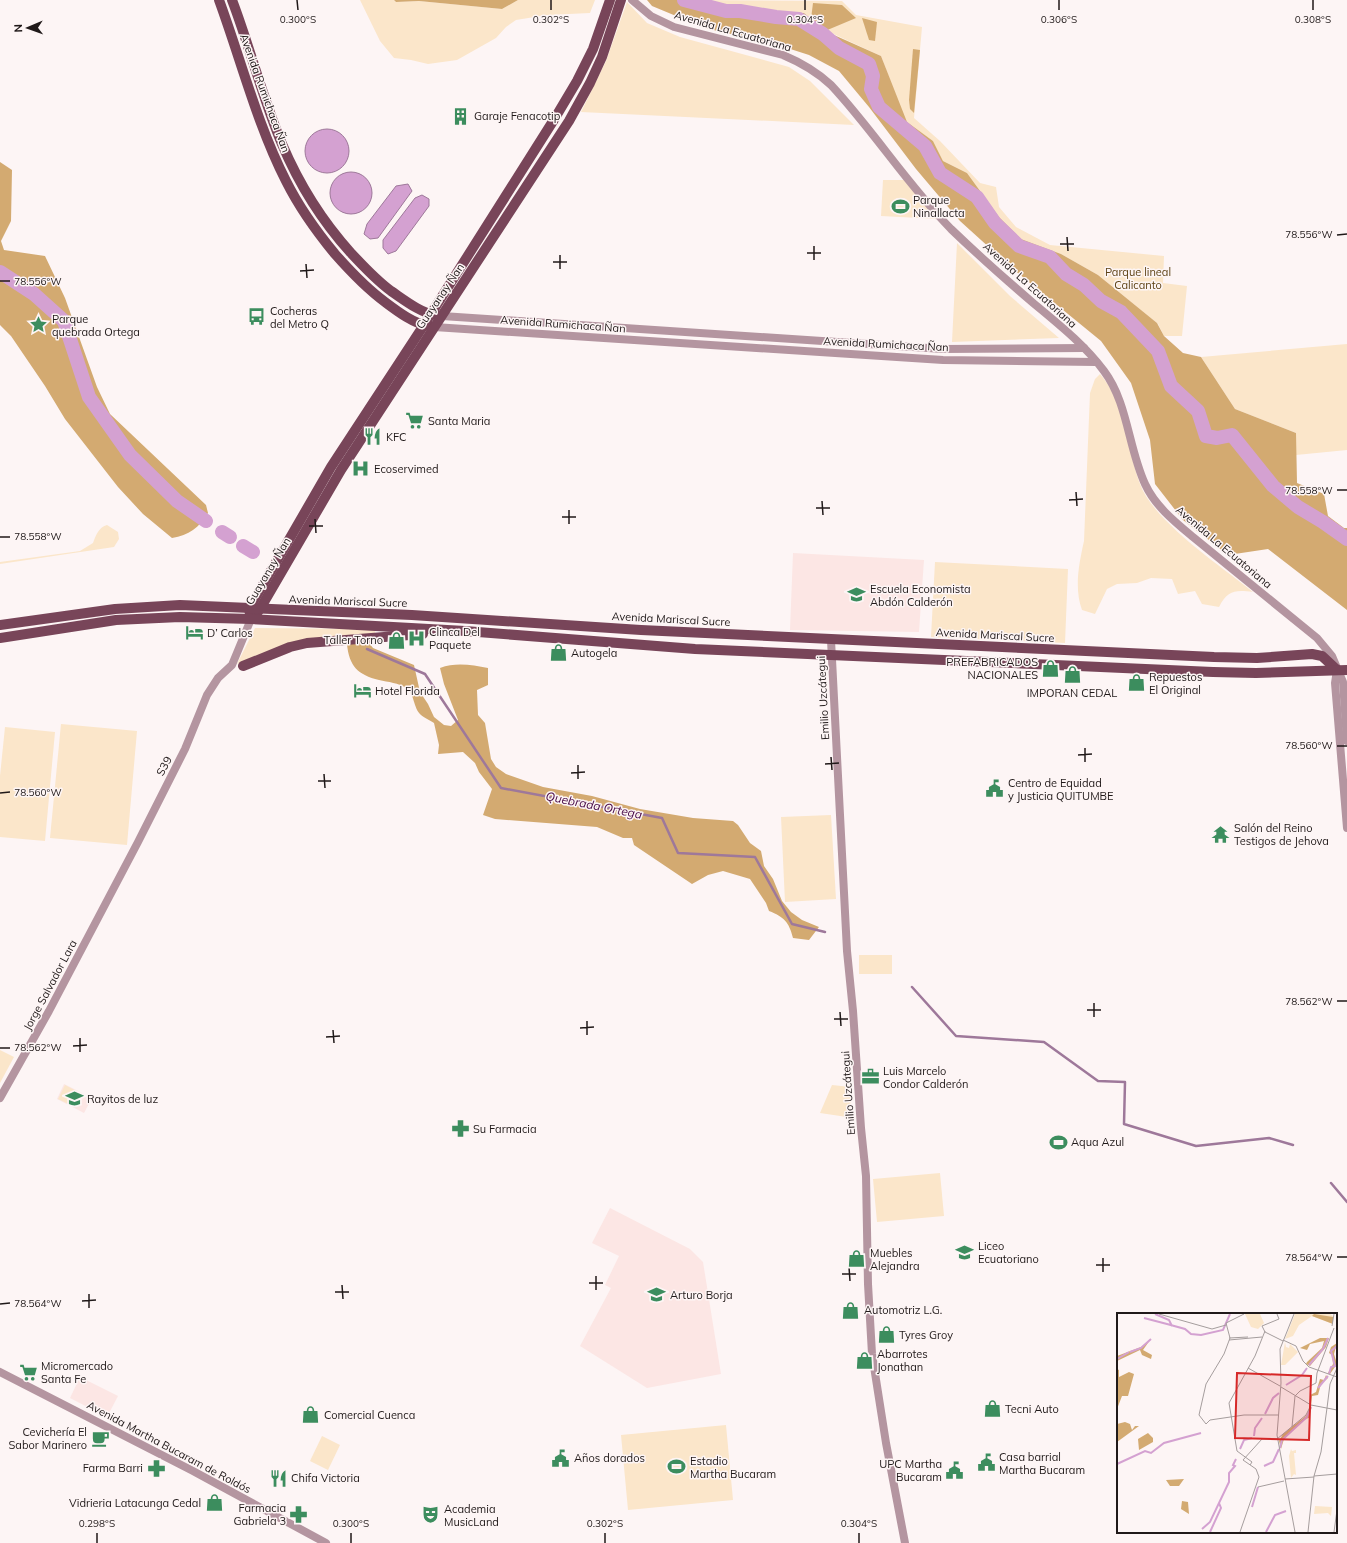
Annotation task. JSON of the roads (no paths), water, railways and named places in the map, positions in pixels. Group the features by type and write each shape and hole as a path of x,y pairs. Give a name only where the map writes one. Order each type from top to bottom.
{"main road":[{"name":"Avenida Rumichaca Ñan","path":"219,0 270,148 286,182 313,227 343,263 375,295 398,311 429,326"},
{"name":"Avenida Rumichaca Ñan","path":"232,0 282,144 297,176 323,219 348,250 383,285 405,301 431,314 442,316"},
{"name":"Guayanay Ñan","path":"260,609 341,470 429,326 431,314 506,197 577,81 593,48 610,0"},
{"name":"Guayanay Ñan","path":"250,614 331,467 429,326 442,316 569,121 590,83 602,57 621,0"},
{"path":"506,197 516,203"},
{"name":"Avenida Mariscal Sucre","path":"0,625 115,609 180,605 335,623 465,631 680,648 1249,673 1342,670"},
{"name":"Avenida Mariscal Sucre","path":"0,638 116,620 250,614 260,609 379,614 831,640 1214,657 1257,658 1312,654 1322,656 1342,670"},
{"path":"243,666 290,647 307,643 465,631"}],"street":[{"name":"Avenida La Ecuatoriana","path":"632,0 651,16 662,22 700,35 783,55 803,64 819,74 838,92 905,176 950,228 1001,276 1084,348 1111,380 1143,480 1154,499 1176,523 1317,638 1342,670 1335,683 1343,740 1347,828"},
{"name":"Avenida Rumichaca Ñan","path":"442,316 943,349 1084,348"},
{"name":"Avenida Rumichaca Ñan","path":"429,326 935,359 1096,362"},
{"name":"S39","path":"95,925 185,749 207,695 218,678 232,666 250,614"},
{"name":"Emilio Uzcátegui","path":"831,640 847,951 854,1011 861,1128 866,1176 868,1284 872,1354 886,1443 905,1543"},
{"name":"Jorge Salvador Lara","path":"0,1098 95,925"},
{"name":"Avenida Martha Bucaram de Roldós","path":"0,1372 193,1471 326,1543"}],"waterway":[{"path":"684,0 726,11 740,11 799,19 823,34 839,48 869,64 873,76 871,89 879,107 925,146 940,173 977,197 995,223 1019,246 1050,257 1066,274 1084,285 1101,301 1121,312 1158,351 1171,386 1198,411 1206,436 1217,438 1232,435 1273,486 1298,507 1347,539"},
{"name":"Quebrada Ortega","path":"0,272 34,294 64,321 89,397 130,455 177,501 206,521"},
{"name":"Quebrada Ortega","path":"222,532 230,537"},
{"name":"Quebrada Ortega","path":"243,546 253,552"},
{"name":"Quebrada Ortega","path":"367,649 425,674 501,788 662,818 678,853 755,857 792,924 825,932"},
{"name":"Quebrada Ortega","path":"912,987 956,1036 1044,1042 1098,1081 1125,1082 1124,1124 1196,1146 1269,1138 1293,1145"},
{"name":"Quebrada Ortega","path":"1331,1183 1347,1202"}],"place":[{"name":"Garaje Fenacotip","path":"461,116"},
{"name":"Parque Ninallacta","path":"900,206"},
{"name":"Cocheras del Metro Q","path":"257,317"},
{"name":"Parque quebrada Ortega","path":"39,325"},
{"name":"Santa Maria","path":"415,421"},
{"name":"KFC","path":"373,437"},
{"name":"Ecoservimed","path":"361,469"},
{"name":"Escuela Economista Abdón Calderón","path":"857,595"},
{"name":"D’ Carlos","path":"194,633"},
{"name":"Clinca Del Paquete","path":"416,638"},
{"name":"Taller Torno","path":"396,640"},
{"name":"Autogela","path":"558,653"},
{"name":"PREFABRICADOS NACIONALES","path":"1051,668"},
{"name":"IMPORAN CEDAL","path":"1072,675"},
{"name":"Repuestos El Original","path":"1136,683"},
{"name":"Hotel Florida","path":"362,691"},
{"name":"Centro de Equidad y Justicia QUITUMBE","path":"995,789"},
{"name":"Salón del Reino Testigos de Jehova","path":"1221,834"},
{"name":"Luis Marcelo Condor Calderón","path":"870,1077"},
{"name":"Rayitos de luz","path":"74,1099"},
{"name":"Su Farmacia","path":"460,1129"},
{"name":"Aqua Azul","path":"1058,1142"},
{"name":"Liceo Ecuatoriano","path":"965,1252"},
{"name":"Muebles Alejandra","path":"857,1259"},
{"name":"Arturo Borja","path":"657,1295"},
{"name":"Automotriz L.G.","path":"851,1310"},
{"name":"Tyres Groy","path":"886,1335"},
{"name":"Abarrotes Jonathan","path":"864,1360"},
{"name":"Micromercado Santa Fe","path":"28,1372"},
{"name":"Tecni Auto","path":"992,1409"},
{"name":"Comercial Cuenca","path":"311,1415"},
{"name":"Cevichería El Sabor Marinero","path":"100,1438"},
{"name":"Años dorados","path":"561,1458"},
{"name":"Casa barrial Martha Bucaram","path":"986,1463"},
{"name":"Estadio Martha Bucaram","path":"677,1467"},
{"name":"Farma Barri","path":"156,1468"},
{"name":"UPC Martha Bucaram","path":"955,1470"},
{"name":"Chifa Victoria","path":"278,1478"},
{"name":"Vidrieria Latacunga Cedal","path":"214,1503"},
{"name":"Farmacia Gabriela 3","path":"299,1514"},
{"name":"Academia MusicLand","path":"431,1515"}],"park label":[{"name":"Parque lineal Calicanto","path":"1138,278"}]}
